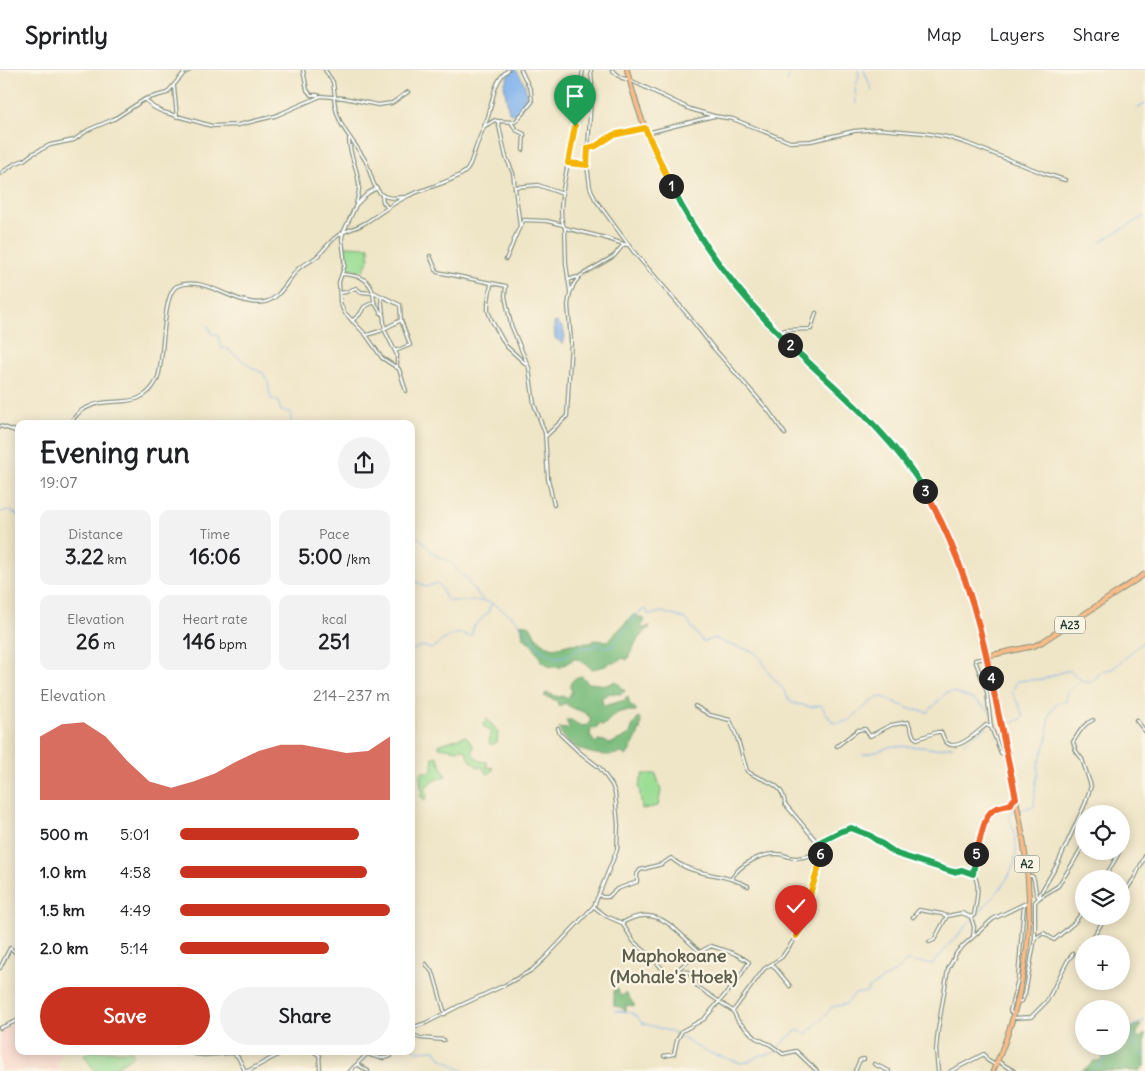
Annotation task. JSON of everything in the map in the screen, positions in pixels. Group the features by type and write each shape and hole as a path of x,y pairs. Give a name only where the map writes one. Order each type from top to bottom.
{"main road":[{"name":"A2","path":"628,70 645,128 666,178 700,236 742,294 779,334 852,402 880,431 908,466 923,488 947,532 965,575 987,657 1024,839 1028,876 1027,949 1017,1002 993,1071"},
{"name":"A23","path":"987,657 1034,646 1042,642 1145,574"}],"street":[{"path":"0,174 14,164 45,148 74,140 88,130 93,130 114,119 144,99 162,95 174,86 184,73 190,70"},
{"path":"303,70 307,90 311,95 378,104 392,103 408,92"},
{"path":"325,70 333,82 338,117 349,138 365,160 370,175 387,207"},
{"path":"74,420 82,409 98,403 130,402 148,393 157,379 160,369 168,308 172,291 176,286 197,284 240,300 257,303 268,302 274,298 300,268 315,258 336,236 366,223 387,207 406,196 452,179 468,170 488,116 493,93 501,75 508,70"},
{"path":"484,127 490,122 497,120 516,121 532,102 531,91 521,70"},
{"path":"570,293 566,264 565,228 561,211 583,70"},
{"path":"591,70 592,83 587,165 590,187 595,198 629,246 688,315 710,345 768,410 785,434"},
{"path":"612,70 622,78 690,109 733,119 790,142 811,141 878,129 948,137 985,149 1065,180"},
{"path":"174,86 177,117"},
{"path":"144,99 153,107 177,117 212,126 238,124 274,116 321,96"},
{"path":"647,133 714,116"},
{"path":"497,120 506,157 514,173 520,226"},
{"path":"510,122 516,130 524,134 523,150"},
{"path":"588,148 596,146 613,135 645,128"},
{"path":"349,138 350,152 357,174 359,189 356,206 342,239 345,260 339,282 341,306 366,335 382,358 397,368 402,375 406,391"},
{"path":"568,163 587,165"},
{"path":"515,186 538,185 563,194"},
{"path":"356,206 368,193 377,188"},
{"path":"382,196 388,198 406,196"},
{"path":"506,259 523,221 527,219 548,221 563,225"},
{"path":"565,228 629,246"},
{"path":"568,280 580,276 614,256 624,244"},
{"path":"430,256 438,272 506,286 505,296 511,324 531,374 534,404 546,436 548,479 550,496 554,506"},
{"path":"342,274 364,279 368,282 373,293 374,302 380,313 382,313"},
{"path":"546,436 567,416 571,341 568,305 570,293 580,276"},
{"path":"491,284 488,311 492,322 506,346 528,366"},
{"path":"340,292 356,288 360,292 373,293 400,305 401,320 410,345 395,351"},
{"path":"381,296 385,328 398,358 397,368"},
{"path":"352,321 360,314 364,307 374,302"},
{"path":"779,334 785,330 811,329 816,313"},
{"path":"366,335 370,335 401,320"},
{"path":"0,426 15,431"},
{"path":"987,657 975,660 987,692 991,727 1001,752 1007,755"},
{"path":"695,706 710,715 730,720 737,736 747,771 770,782 780,790 784,796 785,804 818,843 820,853 819,866 811,891 807,921 782,957 764,969 733,1011"},
{"path":"1017,1002 1022,1002 1025,994 1035,938 1035,902 1056,868 1085,804 1090,786 1082,760 1073,742 1082,728 1093,720"},
{"path":"1136,720 1145,731"},
{"path":"837,746 858,730 865,729 870,736 891,725 908,722 914,737 917,739 940,732 946,743 950,745 966,741 986,725 991,727"},
{"path":"415,1027 445,1014 532,970 576,927 594,906 617,850 618,832 615,792 600,768 560,734 558,728"},
{"path":"973,937 974,926 972,916 974,915 978,888 973,874 976,853 989,813 998,807 1005,807 1011,804 1016,798"},
{"path":"818,843 851,828 869,835 897,854 953,872 962,870 973,874"},
{"path":"731,879 739,868 769,855 780,854 797,858 820,853"},
{"path":"1130,884 1145,856"},
{"path":"599,895 608,897 617,889 637,882 637,874 640,870 662,864 671,858 677,863 693,870 737,880 748,886"},
{"path":"1039,897 1058,886 1075,859"},
{"path":"1028,876 1034,878 1036,893 1039,897"},
{"path":"938,1071 936,1050 938,1030 948,969 957,952 993,919 1029,901"},
{"path":"1024,904 1018,979 1010,1011 1013,1016 1031,1017 1046,1001 1064,966 1073,954"},
{"path":"594,906 606,916 622,923 634,942 652,957 666,973 671,975 700,952 711,946 739,955 749,962 738,981 704,1019 682,1031 676,1040 674,1054 664,1056"},
{"path":"913,917 919,910 947,916 962,913 972,916"},
{"path":"622,923 639,914 652,915 667,922 700,952"},
{"path":"929,942 934,940 947,916"},
{"path":"1035,938 1044,933 1054,940 1075,921"},
{"path":"0,968 10,948 15,952"},
{"path":"426,964 432,971 445,1014"},
{"path":"772,964 790,986"},
{"path":"676,971 689,972 698,987 733,1011 739,1023 756,1038 771,1045 782,1054 796,1051 817,1071"},
{"path":"0,1028 15,1022"},
{"path":"415,1036 444,1040"},
{"path":"951,1071 984,1054 987,1060 1014,1071"},
{"path":"237,1055 245,1071 278,1055"},
{"path":"350,1071 366,1055"},
{"path":"372,1055 374,1057 388,1058 391,1056"},
{"path":"320,1056 320,1071"},
{"path":"855,1071 860,1060 864,1059"},
{"path":"357,1064 368,1071"},
{"path":"874,1064 889,1071"}],"shaded area":[{"path":"15,1023 15,1055 61,1055 56,1071 0,1071 0,1031"}],"green space":[{"path":"345,246 369,247 369,259 363,271 347,268"},
{"path":"634,614 645,620 640,629 651,626 637,640 627,660 623,658 614,663 611,662 605,666 592,669 579,659 574,659 560,667 550,667 541,661 531,644 523,637 521,623 530,626 536,637 545,645 554,648 571,644 591,643 594,640 608,641"},
{"path":"582,676 588,683 607,685 616,681 625,691 620,694 610,693 601,698 604,706 625,700 628,697 630,705 636,709 636,711 617,713 602,726 599,723 596,729 591,729 590,736 596,744 598,740 610,744 630,734 632,727 639,717 641,720 640,731 637,731 639,733 626,756 622,753 614,755 595,754 577,748 563,736 559,728 567,729 569,727 566,720 571,720 581,726 588,725 591,719 586,713 565,703 559,707 557,701 544,696 546,693 568,698 572,691 570,687 572,681"},
{"path":"487,719 498,732 497,742 491,745 489,743 491,732 483,726"},
{"path":"466,736 474,747 472,750 475,757 487,762 487,768 492,767 493,770 488,774 482,766 480,768 473,763 466,751 439,747 443,743"},
{"path":"437,756 446,776 428,784 425,790 428,793 425,800 420,796 423,792 420,775 422,772 430,772 433,757"},
{"path":"643,774 656,774 661,790 658,806 642,809 639,786"},
{"path":"618,988 619,994 622,996 626,993 635,1006 626,1005 626,1011 614,1006 614,990"},
{"path":"1141,1025 1136,1035 1140,1038 1145,1034 1145,1067 1143,1066 1139,1071 1081,1071 1094,1061 1099,1061 1105,1055 1130,1055 1130,1030"},
{"path":"84,1055 134,1055 110,1071 95,1071"}],"water":[{"path":"511,70 516,70 519,74 526,92 522,107 513,115 509,112 504,85"},
{"path":"557,322 563,328 565,337 563,344 555,338 554,323"}],"waterway":[{"path":"787,82 791,70"},
{"path":"856,104 855,88 859,76 858,70"},
{"path":"864,70 872,91"},
{"path":"1138,108 1145,104"},
{"path":"1100,242 1145,216"},
{"path":"208,326 212,334 218,335 221,348 229,349 230,352 252,368 263,373 268,383 271,399 278,401 281,411 291,412 291,420"},
{"path":"0,512 9,510 15,514"},
{"path":"415,536 421,539 433,554 451,562 459,573 467,578 469,584 483,600"},
{"path":"415,581 426,587 437,583 449,601 484,601 494,604 512,616 538,648 555,658 569,655 582,647 594,648 596,644 604,647 613,646 639,612 646,609 649,615 662,612 686,619 702,641 714,638 754,652 784,690 789,700 793,703 811,707 821,705 835,723 848,721 877,698 883,697 910,709 928,712 946,693 953,692 975,700 993,714 993,722 990,724"},
{"path":"415,649 422,646 432,649 455,634 471,636 474,626 489,612 489,607 494,604"},
{"path":"1005,720 1010,723 1023,717 1012,693 1017,681 1044,679 1070,671 1084,682 1092,682 1102,671 1112,669 1145,640"},
{"path":"1021,810 1034,806 1038,764 1047,740 1049,714 1058,702 1066,702 1066,695 1080,681"},
{"path":"964,743 987,727"},
{"path":"863,755 892,746 935,749 953,746"},
{"path":"615,1011 631,1013 637,1016 642,1023 672,1032 704,1051 741,1063 750,1061 760,1055 776,1052 781,1044 797,1030 806,1034 832,1007 846,1004 855,994 867,992 869,988 898,970 905,962 910,960 915,963 933,964 972,918 997,893 1009,876 1016,857 1016,842 1009,815 1014,811"},
{"path":"1130,1028 1145,1020"},
{"path":"1130,1028 1134,1040 1145,1057"},
{"path":"415,1049 417,1051 436,1051 442,1059 464,1071"},
{"path":"1092,1071 1108,1055"}],"district":[{"name":"Maphokoane (Mohale's Hoek)","path":"674,965"}],"route":[{"path":"575,126 568,163 587,165 588,148 596,146 613,135 645,128 666,178 680,205 704,244 730,279 756,311 880,431 908,466 923,488 947,532 958,556 972,596 987,656 1016,798 1011,804 1005,807 998,807 989,813 976,853 973,874 962,870 953,872 937,865 897,854 869,835 851,828 818,843 820,853 819,866 811,891 807,921 796,936"}]}
